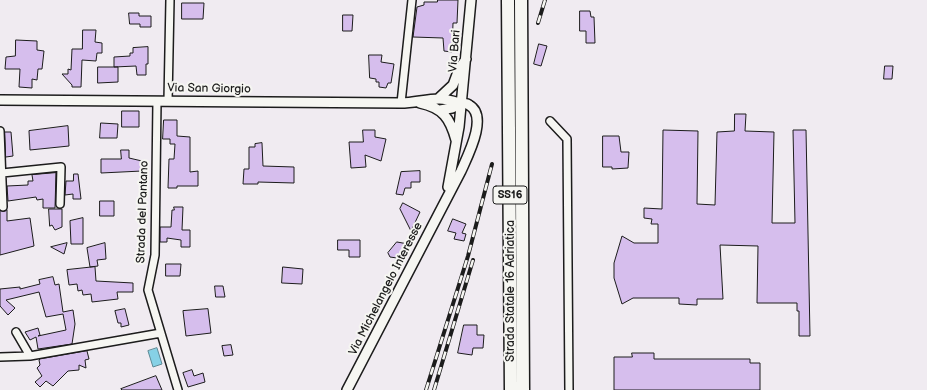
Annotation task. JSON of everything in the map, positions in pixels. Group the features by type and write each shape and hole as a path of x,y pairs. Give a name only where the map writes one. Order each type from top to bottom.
{"highway":[{"name":"Strada Statale 16 Adriatica","path":"508,0 511,390"},
{"name":"Strada Statale 16 Adriatica","path":"521,0 523,390"}],"street":[{"path":"168,101 170,0"},
{"path":"401,103 412,0"},
{"name":"Via Bari","path":"461,104 471,0"},
{"path":"438,99 453,85 459,69 466,58"},
{"name":"Via San Giorgio","path":"0,100 401,103 438,99 451,100 461,104"},
{"name":"Strada del Pantano","path":"157,101 155,255 148,290 178,390"},
{"name":"Via San Giorgio","path":"417,102 440,110"},
{"path":"457,143 453,129 440,110 452,108 461,104"},
{"name":"Via Michelangelo Interesse","path":"347,390 445,199 461,171 477,132 478,120 475,111 469,105 461,104 457,143 445,199"},
{"path":"550,121 567,140 569,390"},
{"path":"0,131 3,207"},
{"path":"2,173 61,167 60,204"},
{"path":"16,332 30,356"},
{"path":"0,357 30,356 161,333"}],"water":[{"path":"157,348 162,364 153,367 148,351"}],"building":[{"path":"438,0 458,0 457,23 453,23 452,52 444,51 443,38 413,37 417,7 424,5 424,2 437,2"},
{"path":"182,3 204,3 203,19 182,19"},
{"path":"580,11 590,11 591,17 594,17 595,43 586,43 586,31 580,31"},
{"path":"129,13 139,13 139,16 151,16 151,27 140,27 140,24 130,24"},
{"path":"343,15 353,15 352,31 343,31"},
{"path":"83,30 96,30 95,42 102,43 102,53 97,53 96,61 82,60 81,87 72,87 72,85 62,74 68,74 68,69 71,70 72,49 82,49"},
{"path":"16,40 37,41 37,50 44,51 42,69 38,69 37,80 32,79 32,88 19,87 20,69 5,69 6,57 15,56"},
{"path":"539,44 547,46 541,66 534,64"},
{"path":"148,47 148,64 146,64 146,75 137,75 136,66 114,67 114,57 130,56 130,53 133,53 133,48"},
{"path":"369,55 382,55 381,62 394,64 391,83 388,83 386,88 379,87 379,82 376,82 376,79 370,78"},
{"path":"885,66 893,66 892,79 884,79"},
{"path":"98,67 118,67 118,82 98,83"},
{"path":"122,111 139,111 139,127 122,127"},
{"path":"735,114 746,114 745,131 774,132 772,223 795,223 793,130 806,130 810,336 799,336 799,311 797,311 797,303 757,303 758,246 720,245 723,299 697,299 697,305 679,304 679,298 633,298 622,304 614,278 614,263 622,236 634,243 658,243 658,224 651,224 652,219 644,218 644,208 662,209 663,130 698,131 697,204 715,205 717,132 734,131"},
{"path":"164,120 177,120 177,136 190,137 190,172 198,171 198,186 177,186 177,188 168,188 169,159 174,159 175,144 170,144 170,139 163,139"},
{"path":"101,123 118,124 117,138 100,138"},
{"path":"68,126 69,146 30,150 29,131"},
{"path":"363,130 375,130 375,137 386,139 381,161 365,155 366,167 351,168 349,142 363,142"},
{"path":"5,132 11,132 13,156 6,157"},
{"path":"603,136 619,136 621,152 629,152 628,168 612,169 612,167 603,167"},
{"path":"262,143 263,166 294,167 294,183 258,182 258,184 243,184 244,169 249,169 249,147 255,147 255,144"},
{"path":"121,150 129,150 129,158 142,161 142,171 101,173 101,159 121,159"},
{"path":"420,171 420,182 411,182 411,188 405,188 403,195 396,194 401,172"},
{"path":"56,173 55,208 43,208 43,199 37,200 36,197 8,201 7,186 28,185 28,181 33,181 32,175"},
{"path":"74,174 78,174 81,199 73,199 73,194 65,195 66,181 73,181"},
{"path":"100,201 114,201 114,216 100,216"},
{"path":"403,203 420,212 411,231 400,209"},
{"path":"174,207 183,207 182,230 190,230 190,247 181,247 181,240 167,238 167,242 160,242 160,227 171,227 172,210 174,210"},
{"path":"49,209 62,209 62,227 55,230 52,225 50,226"},
{"path":"7,210 7,221 30,218 34,246 0,255 0,211"},
{"path":"83,218 83,244 71,244 70,221"},
{"path":"453,219 466,224 462,233 466,234 464,241 454,239 456,233 448,231"},
{"path":"338,240 360,240 360,257 349,257 349,250 338,250"},
{"path":"397,242 408,244 397,258 390,257 388,253"},
{"path":"67,243 64,254 51,247"},
{"path":"105,243 106,259 97,260 98,266 90,267 87,248"},
{"path":"166,264 181,264 180,276 166,276"},
{"path":"95,267 96,281 133,283 133,292 117,292 118,299 92,302 91,294 83,295 82,290 78,291 77,284 69,285 67,270"},
{"path":"283,267 303,269 302,284 282,283"},
{"path":"53,277 55,285 59,284 63,312 73,310 75,324 72,344 38,349 36,337 30,340 25,332 38,328 40,335 38,336 66,330 63,314 46,317 39,292 6,300 15,308 8,315 0,306 0,289 20,287 20,289 40,284 39,280"},
{"path":"215,286 223,286 225,297 216,297"},
{"path":"125,309 129,325 121,327 121,323 118,323 115,311"},
{"path":"208,309 211,333 186,336 183,311"},
{"path":"464,325 477,325 477,335 484,335 483,348 473,348 472,355 458,353"},
{"path":"231,345 233,355 224,356 222,346"},
{"path":"87,351 89,359 85,360 86,368 79,365 79,370 68,371 53,386 46,381 40,387 35,382 42,376 37,368 40,365 40,359"},
{"path":"632,353 654,353 654,359 750,359 750,363 760,363 760,390 614,390 614,357 632,357"},
{"path":"192,370 194,376 203,373 205,382 188,387 183,373"},
{"path":"156,376 162,390 121,389"}],"railway":[{"path":"538,23 545,0"},
{"path":"426,390 468,256 492,164"},
{"path":"434,390 473,260"}]}
